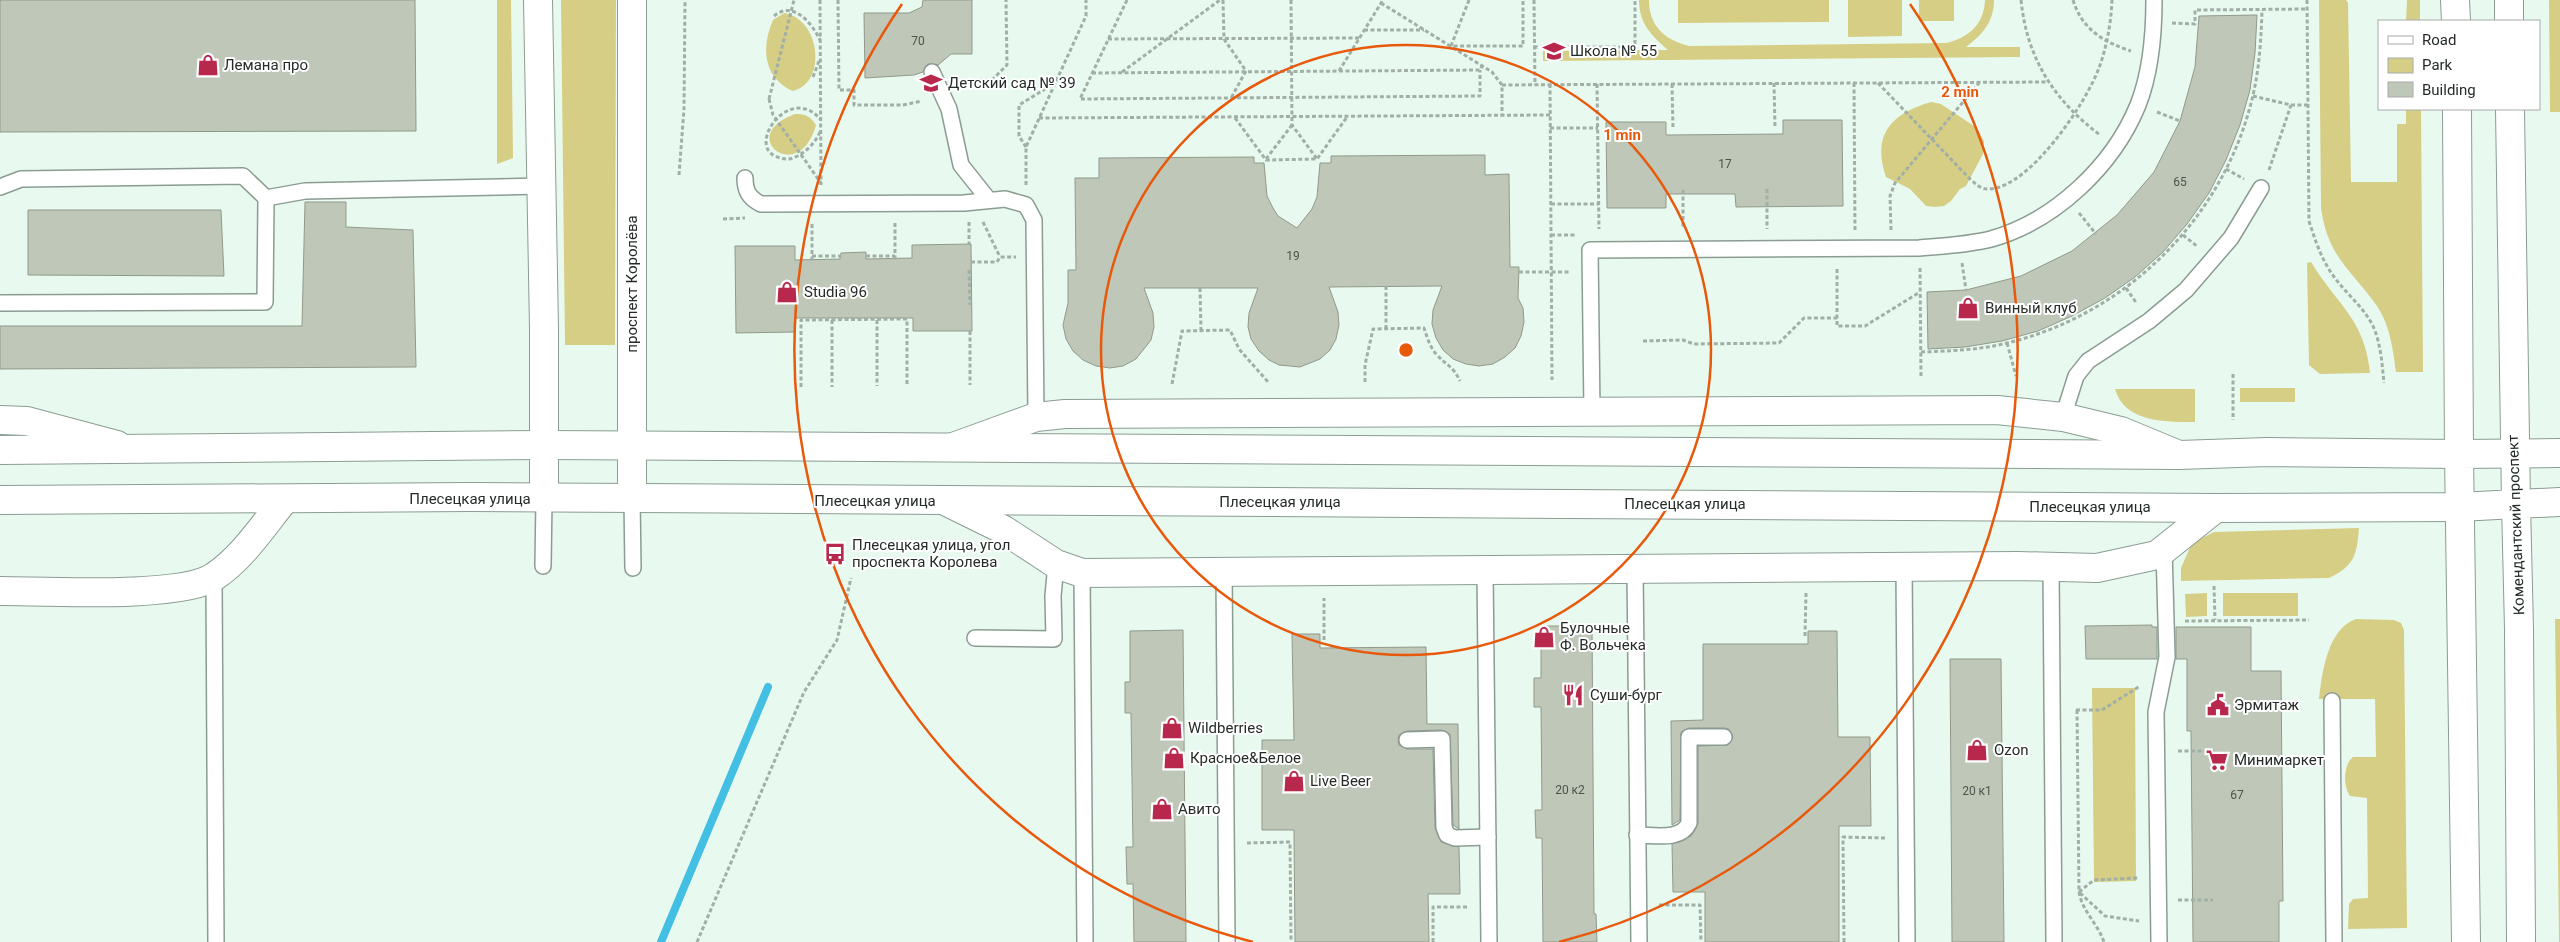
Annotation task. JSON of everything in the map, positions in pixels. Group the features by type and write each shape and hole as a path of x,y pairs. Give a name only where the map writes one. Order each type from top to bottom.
{"main road":[{"path":"538,0 545,445 544,499"},
{"name":"проспект Королёва","path":"632,0 632,500"},
{"path":"2456,0 2456,20"},
{"path":"2509,0 2509,20"},
{"path":"2457,110 2459,507 2466,942"},
{"name":"Комендантский проспект","path":"2510,110 2513,453 2519,629 2521,942"},
{"path":"951,447 1036,417 1065,414 1997,410 2063,417 2121,430 2179,455"},
{"path":"0,420 27,422 138,450"},
{"path":"0,450 545,445 2179,455 2267,452 2560,453"},
{"name":"Плесецкая улица","path":"0,500 284,500 471,497 632,500 2216,508 2459,507 2560,502"},
{"path":"0,591 170,590 214,578 236,558 284,500"},
{"path":"945,501 1004,530 1056,564 1082,573 1904,567 2096,568 2157,555 2216,508"}],"lane":[{"path":"1592,412 1590,250 1919,248 1960,245 1992,238 2026,224 2067,199 2106,160 2115,146 2138,104 2150,57 2154,22 2154,0"},
{"path":"932,72 949,109 961,165 988,199"},
{"path":"0,187 21,179 243,176 266,198 265,302 0,303"},
{"path":"745,178 746,189 751,199 761,204 964,203 988,199 1005,199 1026,206 1034,220 1036,417"},
{"path":"266,198 305,191 541,186"},
{"path":"2063,417 2076,376 2088,361 2149,321 2192,285 2231,238 2261,188"},
{"path":"544,499 544,566"},
{"name":"проспект Королёва","path":"632,500 633,568"},
{"path":"2158,942 2156,712 2167,657 2164,549"},
{"path":"975,638 1054,639 1053,596 1056,564"},
{"path":"1904,567 1907,942"},
{"path":"2051,567 2054,942"},
{"path":"1635,569 1639,942"},
{"path":"1485,570 1489,942"},
{"path":"1224,572 1227,942"},
{"path":"1082,573 1086,942"},
{"path":"214,578 216,942"},
{"path":"2332,701 2334,942"},
{"path":"1638,835 1677,835 1686,831 1690,823 1689,737 1724,737"},
{"path":"1407,740 1442,739 1444,827 1447,835 1455,838 1488,837"}],"path":[{"path":"679,175 684,109 684,0"},
{"path":"794,0 769,99 770,107 776,120 821,184"},
{"path":"820,0 822,203"},
{"path":"1026,206 1026,147 1086,16 1086,0"},
{"path":"1127,0 1080,99 1480,96 1480,70 1482,66"},
{"path":"1121,72 1220,0"},
{"path":"1224,0 1224,39 1246,72"},
{"path":"1291,0 1292,125 1318,160"},
{"path":"1451,46 1469,0"},
{"path":"1451,46 1523,46 1522,0"},
{"path":"1534,0 1534,85"},
{"path":"1534,48 1635,47 1635,0"},
{"path":"2021,0 2030,45 2035,60 2048,82 2074,116 2115,146"},
{"path":"2073,0 2076,11 2088,29 2106,42 2150,57"},
{"path":"1878,83 1931,140 1980,188 1988,189 2000,186 2014,178 2042,156 2074,116 2099,67 2106,42 2112,0"},
{"path":"2307,0 2309,221 2319,250 2333,275 2361,307 2373,326 2380,345 2384,383"},
{"path":"1339,71 1382,2 1498,78 1502,85 1502,116"},
{"path":"2154,22 2195,24 2195,10 2307,9"},
{"path":"1921,352 1964,350 2007,343 2046,331 2098,306 2126,288 2165,254 2199,214 2222,177 2240,139 2253,96 2261,43 2262,10"},
{"path":"774,16 779,11 797,12 805,17 813,26 820,40"},
{"path":"1364,30 1425,30"},
{"path":"1108,39 1360,38"},
{"path":"813,77 820,55"},
{"path":"1092,73 1480,70"},
{"path":"1231,98 1246,72"},
{"path":"1026,147 1019,136 1019,106 1056,82"},
{"path":"1891,248 1890,196 1895,183 1980,82"},
{"path":"1502,85 2048,82"},
{"path":"1774,83 1775,127"},
{"path":"1854,83 1855,206"},
{"path":"1550,84 1552,380"},
{"path":"1598,84 1599,235"},
{"path":"1672,84 1673,128"},
{"path":"2253,96 2291,105 2308,105"},
{"path":"2261,188 2276,154 2291,105"},
{"path":"821,120 815,113 805,108 794,108 784,112 776,120 766,139 766,148 771,154 781,159 791,159 800,155 811,146 821,129"},
{"path":"1039,118 1550,115"},
{"path":"1318,160 1348,116"},
{"path":"1235,117 1266,160"},
{"path":"1266,160 1292,125"},
{"path":"1550,128 1598,128"},
{"path":"1266,160 1318,160"},
{"path":"1683,190 1684,235"},
{"path":"1767,190 1767,234"},
{"path":"2067,199 2096,234"},
{"path":"1551,204 1599,204"},
{"path":"964,218 969,217"},
{"path":"981,217 1000,257"},
{"path":"723,219 735,218"},
{"path":"812,218 812,263"},
{"path":"895,218 895,262"},
{"path":"1960,245 1966,290"},
{"path":"1919,248 1921,377"},
{"path":"812,256 841,256"},
{"path":"866,256 895,256"},
{"path":"1000,257 1034,257"},
{"path":"971,262 997,262 1000,257"},
{"path":"1837,264 1837,326 1865,326 1920,292"},
{"path":"969,270 970,306"},
{"path":"1519,272 1591,272"},
{"path":"1386,286 1386,328"},
{"path":"1200,288 1201,330"},
{"path":"1643,340 1683,340 1694,344 1779,343 1804,318 1837,318"},
{"path":"801,387 801,320 907,319 907,386"},
{"path":"832,320 832,387"},
{"path":"877,320 877,386"},
{"path":"1365,382 1365,365 1373,328 1424,328 1430,346 1437,355 1454,369 1460,382"},
{"path":"970,330 970,385"},
{"path":"1172,384 1182,331 1201,330 1230,330 1239,350 1269,383"},
{"path":"2007,343 2016,376"},
{"path":"2233,374 2233,420"},
{"path":"697,942 804,692 837,640 850,578"},
{"path":"2214,586 2215,620"},
{"path":"1805,636 1806,590"},
{"path":"1324,594 1324,640"},
{"path":"2182,620 2309,620"},
{"path":"2067,711 2102,710 2141,685"},
{"path":"2077,710 2079,892 2081,904 2094,920 2104,942"},
{"path":"2178,751 2215,751"},
{"path":"1844,942 1843,837 1906,838"},
{"path":"1226,843 1290,842 1290,942"},
{"path":"2079,892 2094,880 2142,878"},
{"path":"2079,892 2105,916 2142,921"},
{"path":"2178,900 2213,900"},
{"path":"1638,906 1700,904 1701,942"},
{"path":"1433,942 1433,907 1488,906"}],"green space":[{"path":"497,0 511,0 513,158 497,164"},
{"path":"561,0 616,0 615,345 565,345"},
{"path":"1639,0 1649,0 1655,24 1666,36 1689,46 1946,43 1968,34 1982,17 1985,0 1994,0 1992,15 1986,27 1966,47 2020,47 2020,57 1543,61 1543,51 1668,50 1657,40 1644,23"},
{"path":"1678,0 1829,0 1829,22 1678,23"},
{"path":"1848,0 1902,0 1902,36 1848,37"},
{"path":"1919,0 1954,0 1954,21 1919,21"},
{"path":"2319,0 2346,0 2348,3 2351,182 2397,182 2397,124 2406,124 2406,110 2421,110 2423,372 2396,372 2394,355 2385,321 2377,306 2335,251 2324,225 2321,208"},
{"path":"2407,0 2420,0 2420,20 2406,20"},
{"path":"2549,0 2560,0 2560,112 2550,112"},
{"path":"784,13 796,18 806,27 812,38 815,51 815,64 811,76 804,86 793,91 776,78 770,70 767,61 766,51 769,30 773,20"},
{"path":"1931,102 1941,104 1977,128 1984,141 1983,154 1966,186 1960,189 1951,201 1944,206 1935,207 1926,206 1910,189 1886,177 1881,149 1883,138 1895,120 1917,107"},
{"path":"795,114 807,116 816,125 808,143 797,153 786,155 776,151 770,143 770,134 778,123"},
{"path":"2311,262 2356,325 2367,354 2370,373 2320,374 2309,365 2307,263"},
{"path":"2240,388 2295,388 2295,402 2240,402"},
{"path":"2115,389 2195,389 2195,422 2160,421 2137,414 2120,400"},
{"path":"2359,528 2353,559 2344,569 2329,578 2181,581 2181,568 2192,543 2214,532"},
{"path":"2207,593 2207,616 2186,617 2185,594"},
{"path":"2223,593 2298,593 2298,616 2223,616"},
{"path":"2356,619 2394,620 2401,623 2404,630 2407,928 2348,929 2349,904 2353,899 2368,898 2367,798 2350,796 2346,787 2345,776 2347,765 2353,757 2376,757 2375,699 2319,699 2324,665 2332,642 2346,624"},
{"path":"2555,619 2560,619 2560,942 2559,942"},
{"path":"2092,688 2135,688 2136,881 2094,882"}],"building":[{"name":"Лемана про","path":"0,0 415,0 416,131 0,132"},
{"path":"923,0 972,0 972,54 951,54 938,65 928,64 923,72 914,75 865,78 864,13 909,13 922,7"},
{"path":"2257,15 2255,53 2250,90 2240,125 2226,160 2209,193 2187,224 2163,252 2135,277 2105,298 2072,316 2038,331 2002,341 1965,347 1928,349 1927,292 1966,290 2021,276 2072,251 2117,215 2154,172 2180,121 2195,67 2199,16"},
{"path":"1783,120 1842,120 1843,206 1736,207 1735,194 1666,194 1666,208 1607,208 1606,122 1666,122 1666,135 1783,134"},
{"path":"1485,155 1485,175 1509,174 1510,267 1519,267 1518,298 1523,308 1524,322 1521,336 1515,348 1493,364 1479,366 1466,364 1453,359 1443,350 1436,338 1432,324 1433,310 1442,286 1329,287 1338,312 1339,325 1336,339 1330,350 1320,359 1300,367 1279,365 1269,360 1259,351 1251,339 1248,327 1249,313 1258,288 1144,288 1153,313 1154,327 1151,340 1136,359 1123,366 1110,368 1096,366 1083,360 1073,351 1066,339 1063,325 1068,303 1068,270 1076,270 1075,178 1099,178 1099,158 1254,157 1254,163 1264,163 1267,196 1273,208 1278,216 1297,228 1312,209 1317,197 1320,163 1331,163 1331,156"},
{"path":"305,202 346,202 346,227 413,230 416,367 0,369 0,326 302,326"},
{"path":"28,210 221,210 224,276 28,275"},
{"path":"971,244 972,331 913,331 913,318 795,318 795,332 736,333 735,246 795,246 795,260 840,259 841,253 866,252 866,259 912,258 912,245"},
{"path":"2152,625 2152,627 2157,627 2157,659 2086,659 2085,626"},
{"path":"1541,626 1592,626 1594,914 1596,914 1597,942 1543,942 1542,838 1536,838 1535,810 1542,810 1541,707 1534,707 1534,678 1541,678"},
{"path":"2176,627 2251,627 2251,671 2281,671 2283,901 2279,901 2279,942 2193,942 2191,731 2187,731 2187,659 2176,659"},
{"path":"1183,630 1186,942 1134,942 1133,884 1127,884 1126,847 1133,847 1131,713 1125,713 1125,682 1130,682 1130,631"},
{"path":"1808,631 1837,631 1838,737 1870,737 1871,826 1839,826 1839,942 1705,942 1705,892 1673,892 1672,844 1691,836 1698,824 1698,746 1728,745 1733,737 1729,729 1724,728 1689,728 1681,732 1680,820 1672,825 1671,721 1703,720 1703,644 1808,644"},
{"path":"1292,634 1320,634 1320,648 1426,647 1427,724 1458,724 1459,829 1453,825 1450,734 1442,730 1407,731 1399,735 1398,741 1399,745 1407,749 1433,749 1435,828 1441,842 1459,847 1460,894 1428,894 1429,942 1295,942 1294,830 1262,830 1262,740 1294,740"},
{"path":"1950,659 2001,659 2004,942 1952,942"}],"waterway":[{"path":"661,942 768,687"}],"place":[{"name":"Школа № 55","path":"1554,51"},
{"name":"Лемана про","path":"208,65"},
{"name":"Детский сад № 39","path":"931,83"},
{"name":"Studia 96","path":"787,292"},
{"name":"Винный клуб","path":"1968,308"},
{"name":"Плесецкая улица, угол проспекта Королева","path":"835,554"},
{"name":"Булочные Ф. Вольчека","path":"1544,637"},
{"name":"Суши-бург","path":"1573,695"},
{"name":"Эрмитаж","path":"2218,705"},
{"name":"Wildberries","path":"1172,728"},
{"name":"Ozon","path":"1977,750"},
{"name":"Красное&Белое","path":"1174,758"},
{"name":"Минимаркет","path":"2217,760"},
{"name":"Live Beer","path":"1294,781"},
{"name":"Авито","path":"1162,809"}]}
